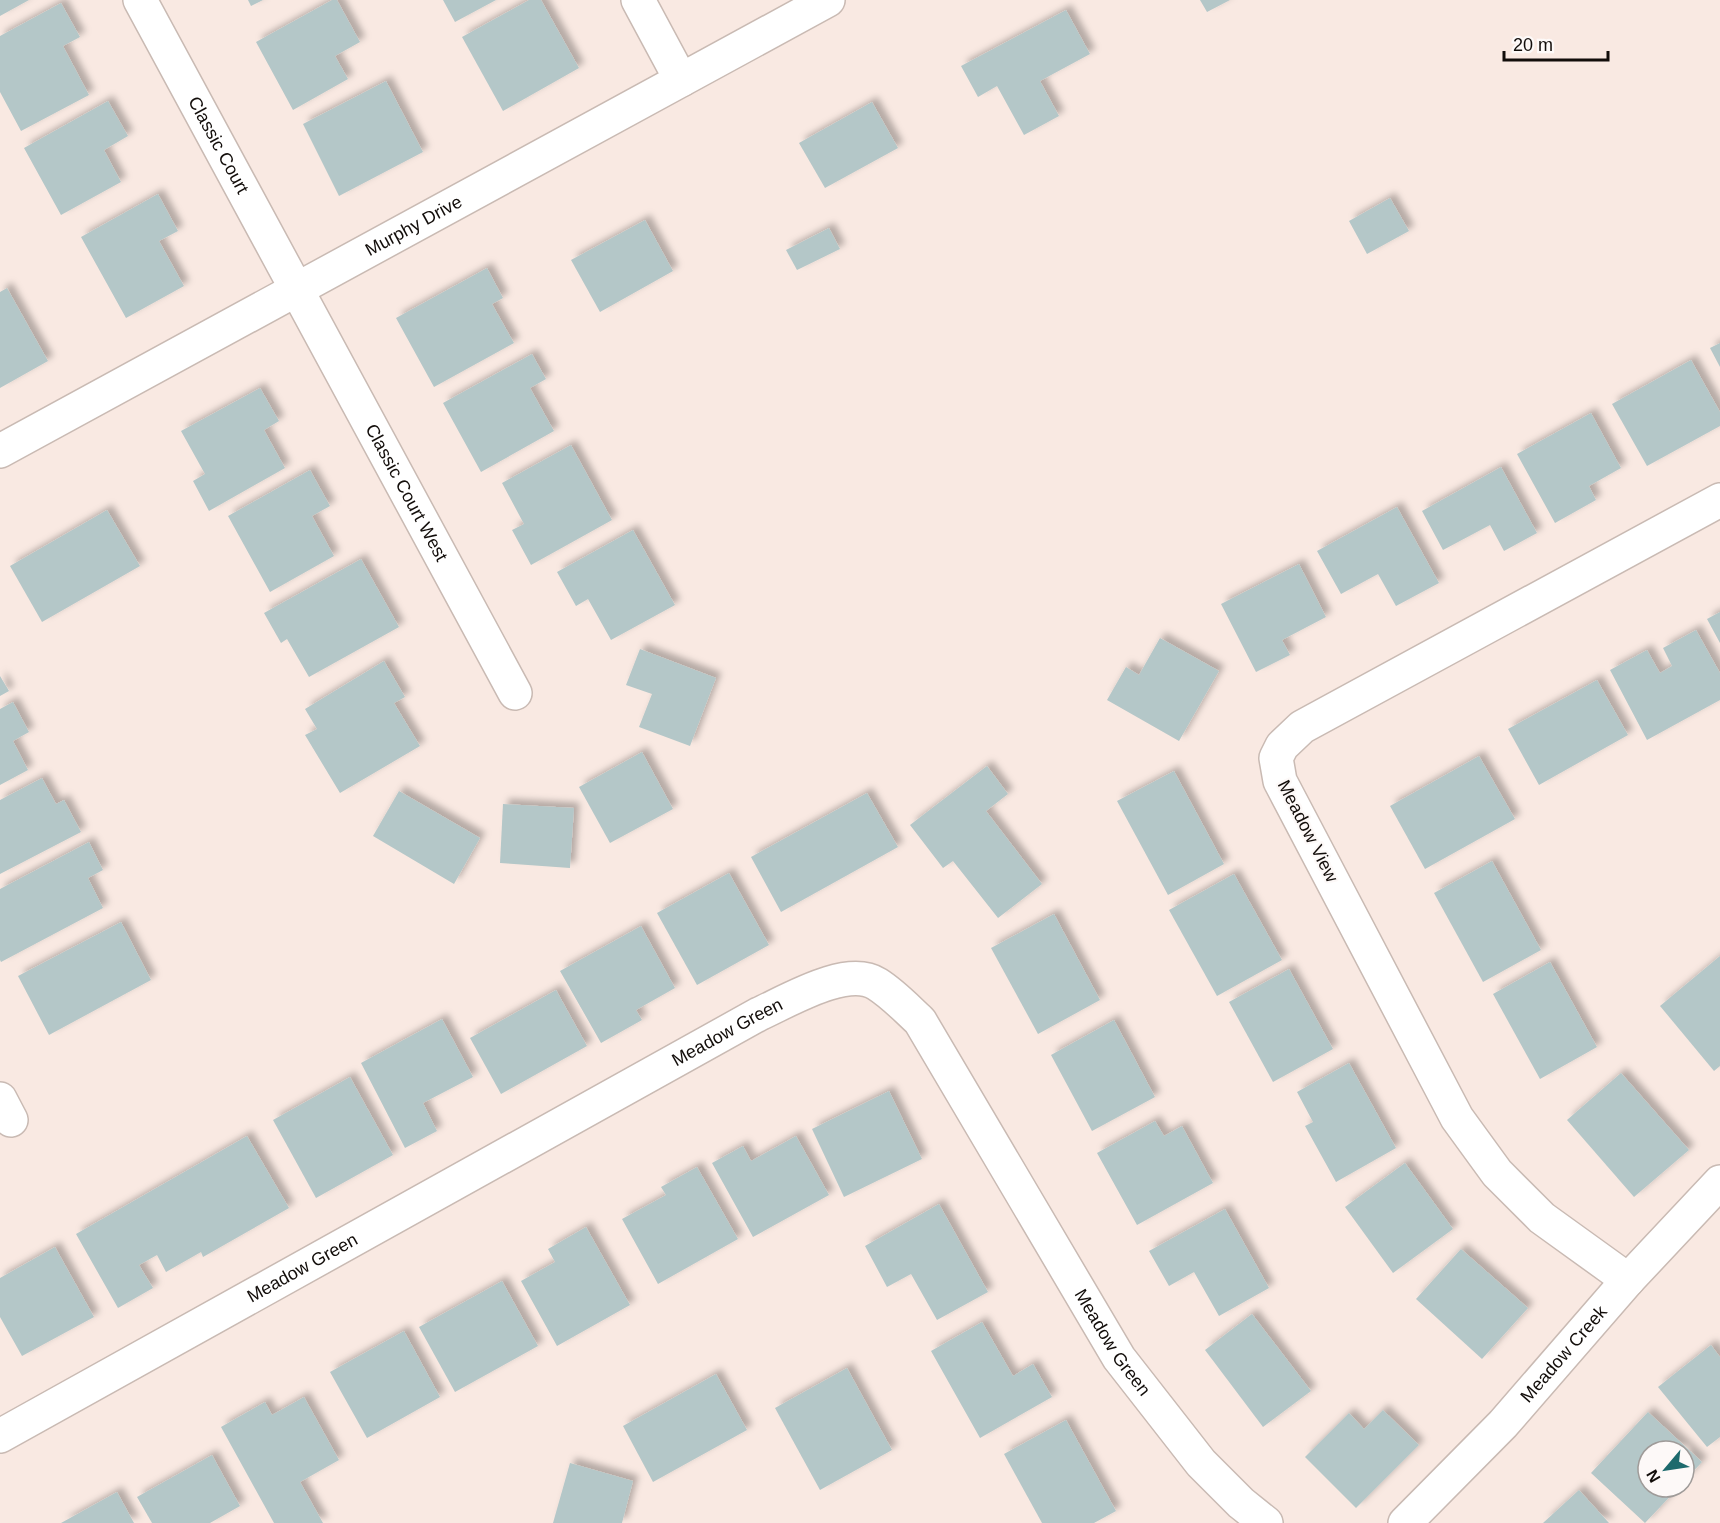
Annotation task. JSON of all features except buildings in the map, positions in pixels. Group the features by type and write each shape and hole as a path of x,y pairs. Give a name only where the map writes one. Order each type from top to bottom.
{"street":[{"name":"Classic Court","path":"140,0 296,290"},
{"path":"638,0 681,80"},
{"name":"Murphy Drive","path":"0,451 828,0"},
{"name":"Classic Court West","path":"296,290 515,693"},
{"name":"Meadow View","path":"1628,1280 1542,1218 1497,1173 1457,1118 1280,781 1276,758 1282,746 1302,727 1720,500"},
{"name":"Meadow Green","path":"0,1436 759,1014 820,985 862,977 877,984 920,1021 1119,1358 1201,1463 1241,1503 1266,1523"},
{"name":"Meadow Creek","path":"1405,1523 1503,1424 1628,1280 1720,1182"}]}
